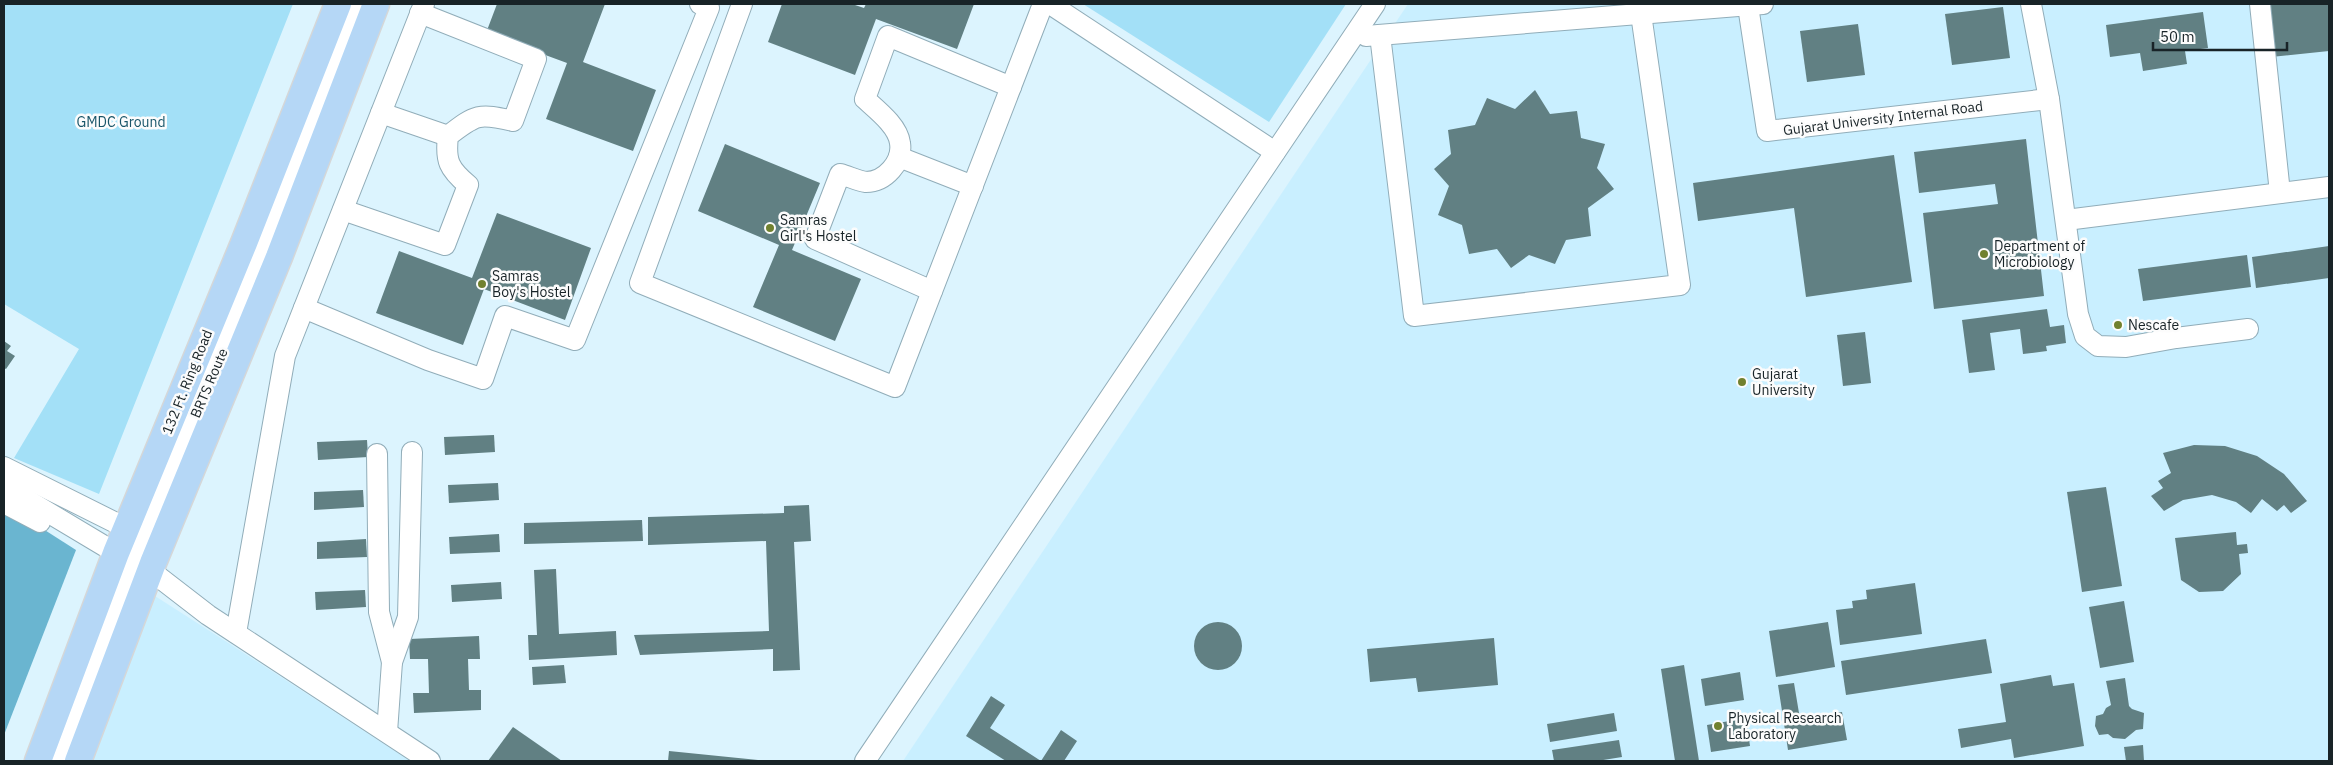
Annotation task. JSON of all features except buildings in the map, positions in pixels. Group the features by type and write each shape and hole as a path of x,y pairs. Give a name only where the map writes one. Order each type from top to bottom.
{"main road":[{"name":"132 Ft. Ring Road","path":"38,761 116,553 240,252 338,4"},
{"path":"78,761 151,571 279,257 376,4"}],"street":[{"name":"BRTS Route","path":"59,761 156,510 242,304 359,4"},
{"path":"304,308 428,360 483,379 506,316 575,340 709,8 700,4"},
{"path":"742,4 640,283 895,387 1043,4"},
{"path":"1050,4 1275,152"},
{"path":"865,761 1375,4"},
{"path":"2032,4 2049,99 2078,314 2086,336 2098,346 2126,347 2176,338 2248,329"},
{"path":"2260,4 2280,193"},
{"path":"1353,37 1755,5"},
{"name":"Gujarat University Internal Road","path":"1755,5 1767,131 2049,99"},
{"path":"236,633 285,356 422,9 536,59 513,120 493,116 471,117 448,136 446,154 453,172 468,186 445,245 343,210"},
{"path":"1380,35 1414,316 1680,285 1641,14"},
{"path":"932,291 815,239 840,174 867,182 888,175 899,157 900,142 886,117 865,99 888,36 1011,87"},
{"path":"381,114 448,136"},
{"path":"899,157 973,186"},
{"path":"2066,220 2329,187"},
{"path":"387,732 392,662 408,617 412,452"},
{"path":"4,454 107,507"},
{"path":"377,454 379,612 392,662"},
{"path":"4,467 126,528"},
{"path":"4,486 116,553"},
{"path":"4,503 80,542"},
{"path":"151,571 236,633 430,761"}],"shaded area":[{"name":"Gujarat University","path":"1408,4 2329,4 2329,761 903,761"},
{"path":"4,504 76,550 4,735"},
{"path":"155,596 230,644 410,761 88,761"}],"green space":[{"name":"GMDC Ground","path":"4,4 293,4 99,494 14,458 79,349 4,304"},
{"path":"1083,4 1346,4 1269,122"}],"place":[{"name":"Samras Girl's Hostel","path":"770,228"},
{"name":"Department of Microbiology","path":"1984,254"},
{"name":"Samras Boy's Hostel","path":"482,284"},
{"name":"Nescafe","path":"2118,325"},
{"name":"Gujarat University","path":"1742,382"},
{"name":"Physical Research Laboratory","path":"1718,726"}]}
